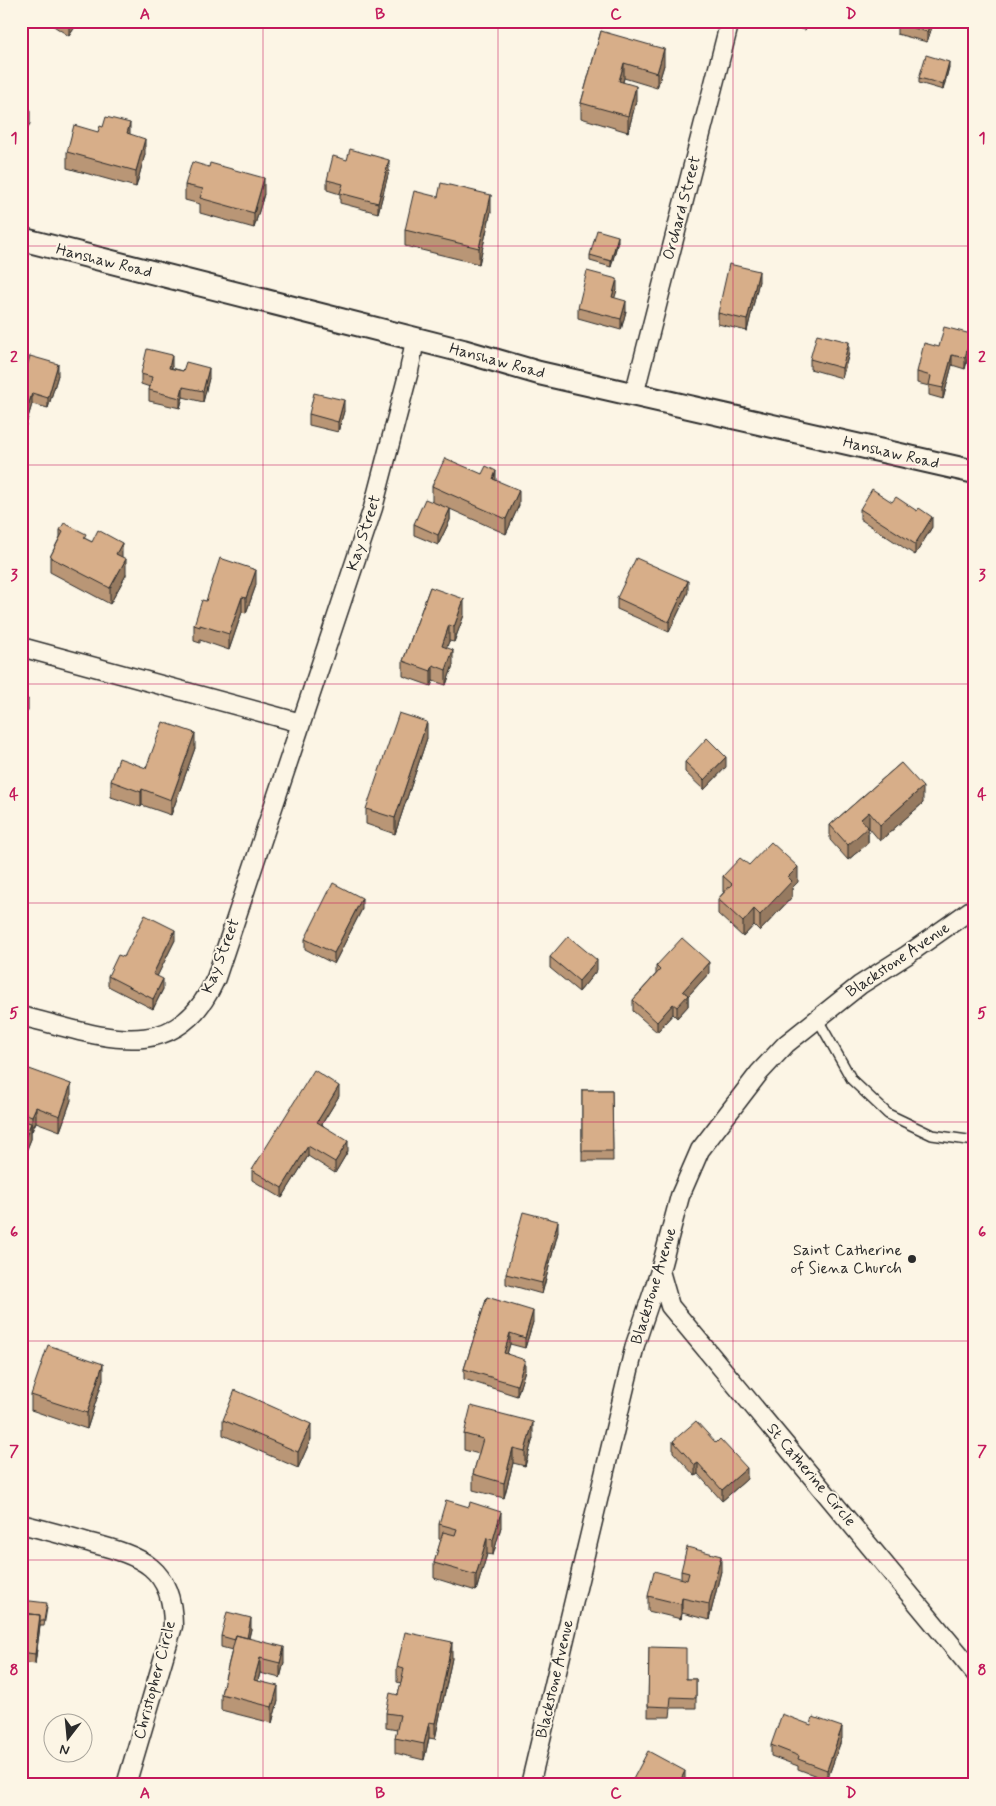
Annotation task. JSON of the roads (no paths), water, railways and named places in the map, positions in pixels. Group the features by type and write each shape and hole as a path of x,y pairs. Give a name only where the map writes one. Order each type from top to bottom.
{"street":[{"name":"Orchard Street","path":"634,395 730,21"},
{"name":"Hanshaw Road","path":"21,239 463,351 539,373 975,472"},
{"name":"Kay Street","path":"21,1016 111,1038 148,1039 166,1033 182,1023 208,996 216,978 373,508 409,371 415,340"},
{"path":"21,647 301,723"},
{"name":"Blackstone Avenue","path":"530,1785 635,1345 660,1271 680,1196 700,1150 759,1073 786,1044 860,985 975,907"},
{"name":"St Catherine Circle","path":"660,1271 670,1306 975,1673"},
{"name":"Christopher Circle","path":"21,1524 122,1551 144,1561 164,1582 170,1596 173,1626 126,1785"}],"lane":[{"path":"818,1018 852,1080 888,1114 932,1135 975,1141"}],"place":[{"name":"Saint Catherine of Siena Church","path":"912,1259"}]}
